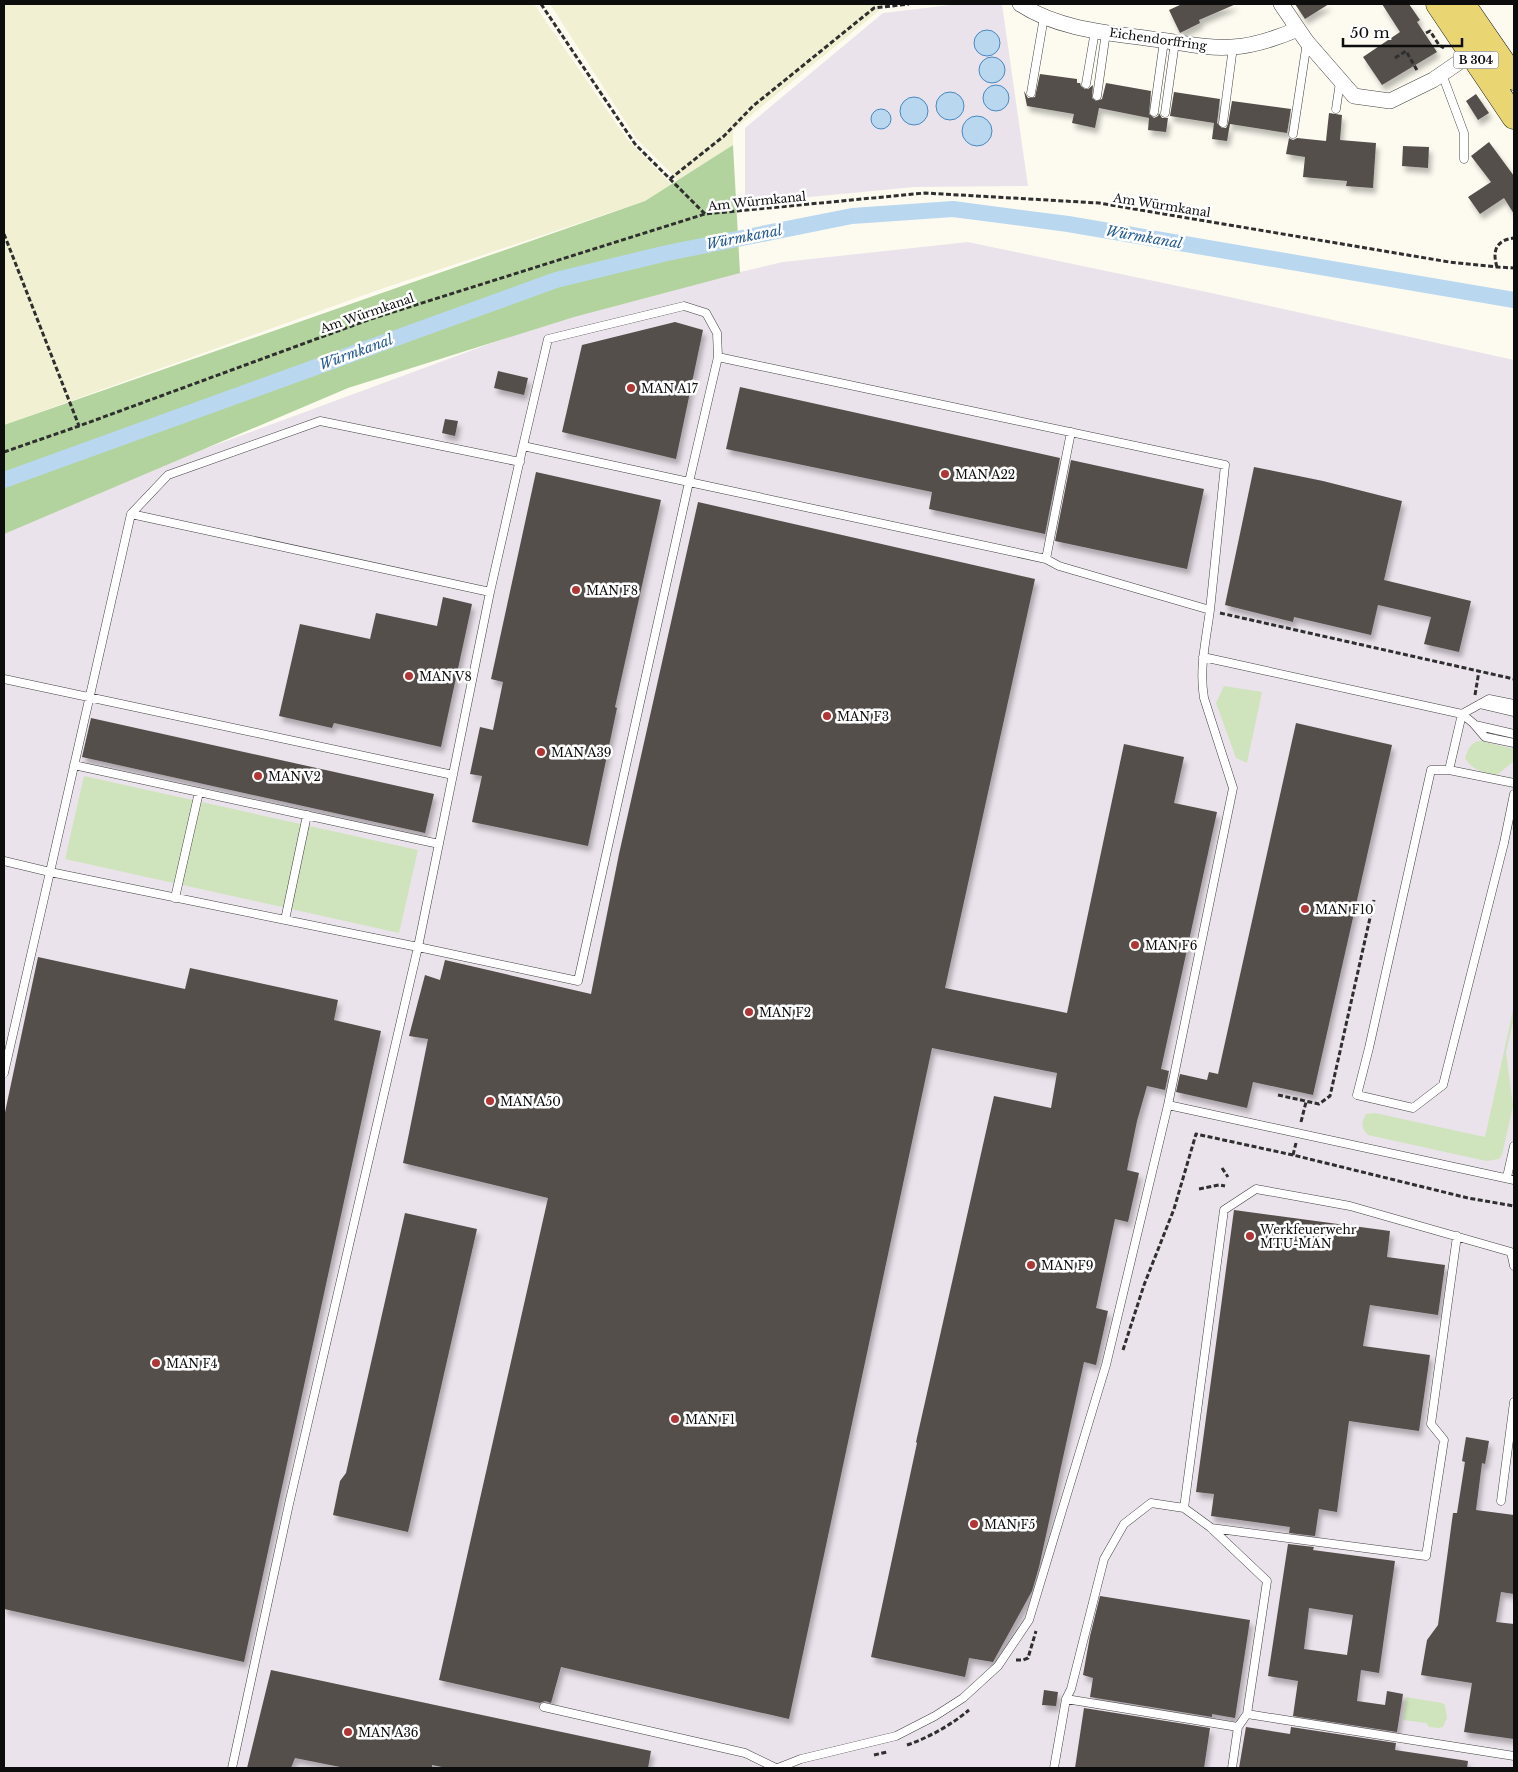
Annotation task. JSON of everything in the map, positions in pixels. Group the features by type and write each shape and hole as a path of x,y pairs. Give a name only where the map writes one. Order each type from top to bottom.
{"main road":[{"name":"B 304","path":"1438,4 1480,47 1514,78"},
{"name":"B 304","path":"1464,4 1480,47 1514,117"}],"street":[{"name":"Eichendorffring","path":"1020,4 1044,17 1072,26 1212,47 1233,48 1275,39 1298,30"},
{"path":"1281,4 1307,42 1354,96 1390,101 1442,74 1480,47"}],"lane":[{"path":"1031,92 1044,17"},
{"path":"1086,84 1101,31"},
{"path":"1097,96 1101,31"},
{"path":"1154,112 1170,41"},
{"path":"1165,113 1170,41"},
{"path":"1293,134 1307,42"},
{"path":"1223,123 1233,48"},
{"path":"1442,74 1464,134 1464,160"},
{"path":"1336,109 1340,80"},
{"path":"4,861 50,872 418,947 578,981 718,357 717,333 706,312 684,306 548,339 490,592 418,947 289,1504 232,1768"},
{"path":"544,1707 745,1753 777,1768 801,1759 896,1736 935,1716 964,1698 998,1666 1029,1620 1106,1365 1168,1105 1233,788 1204,698 1201,674 1210,610 1225,465 718,357"},
{"path":"4,1073 131,514 168,475 320,421 520,462"},
{"path":"1046,559 1071,432"},
{"path":"523,446 1046,559 1059,566 1210,610"},
{"path":"131,514 490,592"},
{"path":"1203,657 1462,714 1485,737 1514,743"},
{"path":"4,679 453,776"},
{"path":"1449,770 1462,714 1489,699 1514,704"},
{"path":"1479,704 1514,712"},
{"path":"1475,725 1514,734"},
{"path":"74,765 439,844"},
{"path":"1514,783 1449,770 1431,770 1357,1095 1414,1108 1443,1085 1504,843 1514,794"},
{"path":"175,898 199,792"},
{"path":"284,920 307,815"},
{"path":"1168,1105 1511,1178 1514,1146"},
{"path":"1184,1508 1224,1210 1256,1189 1350,1206 1511,1252 1514,1266"},
{"path":"1210,1527 1426,1556 1444,1440 1431,1424 1457,1236"},
{"path":"1500,1501 1514,1402"},
{"path":"1054,1768 1066,1699 1071,1688 1104,1559 1124,1524 1151,1503 1184,1508 1210,1527 1267,1581 1247,1714 1238,1727 1232,1768"},
{"path":"1066,1699 1238,1727"},
{"path":"1247,1714 1514,1756"}],"path":[{"path":"541,4 635,144 705,214"},
{"path":"670,179 724,136 753,106 874,8 909,4"},
{"path":"1395,58 1406,51 1425,84"},
{"name":"Am Würmkanal","path":"4,452 368,320 705,214 925,193 1099,203 1449,262 1497,268 1514,268"},
{"path":"4,234 79,426"},
{"path":"1497,268 1494,258 1495,250 1502,242 1514,238"},
{"path":"1210,610 1514,679"},
{"path":"1278,1095 1319,1104 1330,1096 1374,900"},
{"path":"1123,1351 1144,1285 1174,1209 1196,1134 1293,1154 1468,1198 1514,1206"},
{"path":"1222,1168 1228,1177"},
{"path":"1200,1189 1219,1185 1224,1186"},
{"path":"1012,1663 1016,1660 1028,1658 1038,1624"},
{"path":"900,1747 923,1739 958,1719 970,1708"},
{"path":"865,1757 892,1750"}],"shaded area":[{"path":"959,4 1002,4 1028,186 915,187 745,203 745,128 883,13"},
{"path":"968,242 1216,294 1514,360 1514,1768 4,1768 4,523 532,328 658,291 783,262"}],"green space":[{"path":"4,4 534,4 627,139 671,184 645,201 381,289 4,425"},
{"path":"550,4 887,4 733,130 733,145 678,180 636,138"},
{"path":"733,145 740,273 574,317 348,388 4,534 4,425 645,201"},
{"path":"1224,686 1262,692 1247,763 1236,758 1216,703"},
{"path":"1481,741 1514,749 1514,761 1497,775 1483,772 1471,766 1465,758 1469,748 1472,744"},
{"path":"84,776 418,850 399,933 65,859"},
{"path":"1514,1006 1514,1018 1506,1052 1513,1106 1502,1155 1499,1159 1487,1161 1368,1135 1362,1125 1364,1117 1366,1114 1375,1113 1485,1137"},
{"path":"1406,1697 1445,1705 1447,1718 1443,1727 1429,1727 1426,1723 1403,1720"}],"water":[{"path":"987,30 996,34 1000,43 996,52 987,56 978,52 974,43 978,34"},
{"path":"992,57 1001,61 1005,70 1001,79 992,83 983,79 979,70 983,61"},
{"path":"996,85 1005,89 1009,98 1005,107 996,111 987,107 983,98 987,89"},
{"path":"950,92 960,96 964,106 960,116 950,120 940,116 936,106 940,96"},
{"path":"914,97 924,101 928,111 924,121 914,125 904,121 900,111 904,101"},
{"path":"881,109 888,112 891,119 888,126 881,129 874,126 871,119 874,112"},
{"path":"977,116 983,117 991,125 991,137 983,145 977,146 971,145 963,137 962,131 963,125 971,117"}],"building":[{"path":"1182,4 1236,4 1199,20 1200,23 1180,33 1169,10"},
{"path":"1295,4 1329,4 1305,19"},
{"path":"1382,4 1409,4 1420,20 1417,22 1437,52 1382,85 1363,57 1400,32"},
{"path":"1040,74 1077,79 1077,83 1080,83 1085,89 1093,85 1092,98 1096,101 1102,99 1106,83 1151,91 1149,114 1154,118 1159,113 1162,118 1168,118 1166,132 1148,130 1149,118 1099,108 1095,128 1072,123 1074,114 1027,106 1024,91 1028,98 1035,97"},
{"path":"1174,92 1220,99 1217,123 1222,128 1226,128 1228,124 1232,101 1291,109 1287,133 1230,124 1227,141 1212,139 1214,123 1170,116"},
{"path":"1476,94 1489,113 1478,120 1466,101"},
{"path":"1329,113 1342,115 1340,140 1376,143 1373,188 1346,186 1347,181 1303,177 1305,157 1286,154 1289,138 1293,140 1297,138 1326,141"},
{"path":"1489,142 1514,176 1514,214 1504,198 1480,214 1468,197 1491,182 1471,156"},
{"path":"1403,146 1429,147 1428,168 1402,166"},
{"name":"MAN A17","path":"675,322 703,330 676,459 562,432 582,345"},
{"path":"498,371 528,378 524,395 494,388"},
{"name":"MAN A22","path":"740,387 1060,458 1045,534 929,509 932,492 726,449"},
{"path":"445,419 458,421 455,436 442,433"},
{"path":"1071,460 1204,489 1187,569 1055,541"},
{"path":"1254,467 1323,481 1402,501 1384,580 1471,601 1459,652 1424,644 1431,617 1378,605 1371,635 1294,617 1293,622 1225,605"},
{"name":"MAN F8","path":"536,472 661,500 615,707 617,708 588,846 472,822 482,776 470,774 480,727 493,730 503,682 491,679"},
{"path":"698,502 1035,579 945,988 1067,1013 1124,744 1184,757 1174,803 1217,812 1161,1069 1169,1071 1165,1090 1147,1086 1137,1121 1127,1170 1139,1173 1128,1222 1115,1219 1096,1308 1108,1311 1096,1365 1084,1362 1039,1567 1032,1591 993,1662 969,1658 965,1677 871,1657 916,1442 994,1096 1051,1108 1057,1073 932,1048 789,1719 561,1667 551,1703 545,1701 540,1703 439,1680 548,1198 403,1163 428,1039 409,1036 425,975 440,980 445,960 591,994 619,854"},
{"name":"MAN V8","path":"443,597 472,604 441,747 334,723 332,728 279,716 300,624 370,639 376,613 437,626"},
{"name":"MAN V2","path":"91,718 434,794 425,833 82,757"},
{"name":"MAN F10","path":"1296,723 1392,745 1313,1095 1253,1082 1247,1108 1176,1092 1180,1074 1207,1080 1209,1072 1218,1074"},
{"name":"MAN F4","path":"38,957 185,989 190,968 338,1000 334,1020 381,1031 244,1662 4,1609 4,1117"},
{"path":"1234,1210 1390,1231 1387,1257 1445,1265 1438,1315 1370,1305 1363,1346 1430,1355 1419,1431 1349,1421 1337,1512 1319,1509 1315,1536 1289,1533 1290,1527 1211,1516 1214,1494 1196,1492"},
{"path":"405,1213 477,1229 408,1532 333,1515 340,1481 346,1473"},
{"path":"1466,1437 1489,1441 1485,1464 1482,1463 1476,1510 1514,1515 1514,1594 1501,1592 1496,1622 1514,1624 1514,1739 1464,1732 1472,1683 1421,1675 1427,1640 1438,1625 1453,1513 1457,1513 1465,1462 1462,1461"},
{"path":"1288,1544 1314,1547 1313,1550 1395,1561 1379,1673 1361,1670 1357,1701 1385,1705 1387,1691 1403,1694 1397,1732 1293,1716 1298,1681 1268,1676","holes":["1309,1608 1353,1615 1347,1655 1304,1649"]},
{"path":"1100,1596 1250,1620 1235,1718 1212,1714 1212,1717 1090,1697 1093,1678 1083,1675"},
{"name":"MAN A36","path":"271,1670 651,1751 648,1768 447,1768 432,1765 432,1768 345,1768 295,1758 291,1768 247,1768"},
{"path":"1044,1690 1058,1692 1056,1706 1042,1705"},
{"path":"1084,1708 1210,1728 1204,1768 1075,1768"},
{"path":"1246,1727 1290,1734 1291,1727 1396,1743 1395,1750 1468,1761 1467,1768 1239,1768"}],"waterway":[{"name":"Würmkanal","path":"4,480 556,280 667,253 852,216 953,209 1068,224 1514,300"}],"place":[{"name":"MAN A17","path":"631,388"},
{"name":"MAN A22","path":"945,474"},
{"name":"MAN F8","path":"576,590"},
{"name":"MAN V8","path":"409,676"},
{"name":"MAN F3","path":"827,716"},
{"name":"MAN A39","path":"541,752"},
{"name":"MAN V2","path":"258,776"},
{"name":"MAN F10","path":"1305,909"},
{"name":"MAN F6","path":"1135,945"},
{"name":"MAN F2","path":"749,1012"},
{"name":"MAN A50","path":"490,1101"},
{"name":"Werkfeuerwehr MTU-MAN","path":"1250,1236"},
{"name":"MAN F9","path":"1031,1265"},
{"name":"MAN F4","path":"156,1363"},
{"name":"MAN F1","path":"675,1419"},
{"name":"MAN F5","path":"974,1524"},
{"name":"MAN A36","path":"348,1732"}]}
